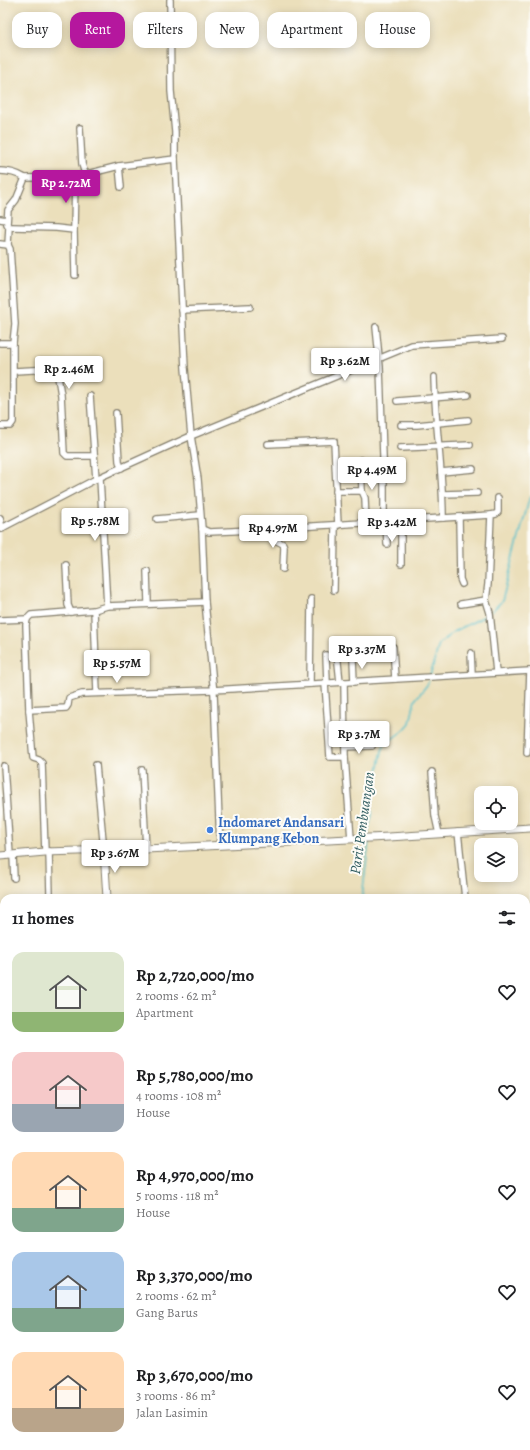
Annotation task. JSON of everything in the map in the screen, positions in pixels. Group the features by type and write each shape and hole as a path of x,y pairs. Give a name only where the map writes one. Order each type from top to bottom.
{"street":[{"path":"170,0 171,91 175,132 185,368 191,436 198,479 202,529 205,602 213,690 220,845"},
{"path":"80,128 82,164 86,174"},
{"path":"0,171 18,173 25,178 75,177 119,166 175,159"},
{"path":"119,166 121,187"},
{"path":"75,177 75,275"},
{"path":"0,426 10,426 13,422 13,343 15,324 10,249 8,245 8,210 16,200 25,178"},
{"path":"0,219 7,220"},
{"path":"9,227 74,230"},
{"path":"0,244 8,245"},
{"path":"182,310 250,307"},
{"path":"376,327 387,544"},
{"path":"0,518 1,529 98,478 191,436 379,363 412,345 502,339"},
{"path":"0,343 13,343"},
{"path":"14,372 52,369 57,371 61,395 64,453 67,456 93,456"},
{"path":"434,378 444,518"},
{"path":"90,396 93,456 98,478 107,606"},
{"path":"397,401 468,396"},
{"path":"116,413 119,461 121,468"},
{"path":"401,425 468,420"},
{"path":"268,444 334,441 336,491 334,590"},
{"path":"400,448 470,445"},
{"path":"361,460 362,491 365,498 366,523"},
{"path":"441,472 473,469"},
{"path":"336,491 362,491"},
{"path":"443,494 477,493"},
{"path":"202,529 213,532 275,529 294,526 336,525 491,515 498,512 498,498"},
{"path":"157,518 200,515"},
{"path":"491,515 486,600 490,614 496,672"},
{"path":"459,517 460,579 462,584"},
{"path":"401,521 401,564"},
{"path":"275,529 277,541 283,544 284,547 283,569"},
{"path":"66,565 68,605 71,612"},
{"path":"147,571 148,603"},
{"path":"310,684 311,599"},
{"path":"462,604 486,600"},
{"path":"50,894 42,763 33,758 29,710 27,619 31,615 94,610 107,606 148,603 205,602"},
{"path":"94,610 97,693"},
{"path":"0,620 27,619"},
{"path":"393,647 395,679"},
{"path":"338,652 342,682 345,757 351,839"},
{"path":"471,653 472,674"},
{"path":"326,655 330,757 345,757"},
{"path":"353,659 354,682"},
{"path":"29,710 66,708 68,706 69,698 82,694 213,690 530,671 527,753"},
{"path":"345,747 372,746"},
{"path":"96,765 107,894"},
{"path":"4,766 14,878"},
{"path":"142,770 146,849"},
{"path":"432,772 435,816 439,834"},
{"path":"0,856 47,851 104,851 360,839 530,828"},
{"path":"458,832 465,894"}],"waterway":[{"name":"Parit Pembuangan","path":"492,611 502,601 530,496"},
{"name":"Parit Pembuangan","path":"430,676 439,644 453,632 489,614"},
{"name":"Parit Pembuangan","path":"368,837 372,815 372,803 382,751 385,744 404,730 410,723 415,700 427,685 429,680"},
{"name":"Parit Pembuangan","path":"362,894 369,840"}],"place":[{"name":"Indomaret Andansari Klumpang Kebon","path":"210,830"}]}
